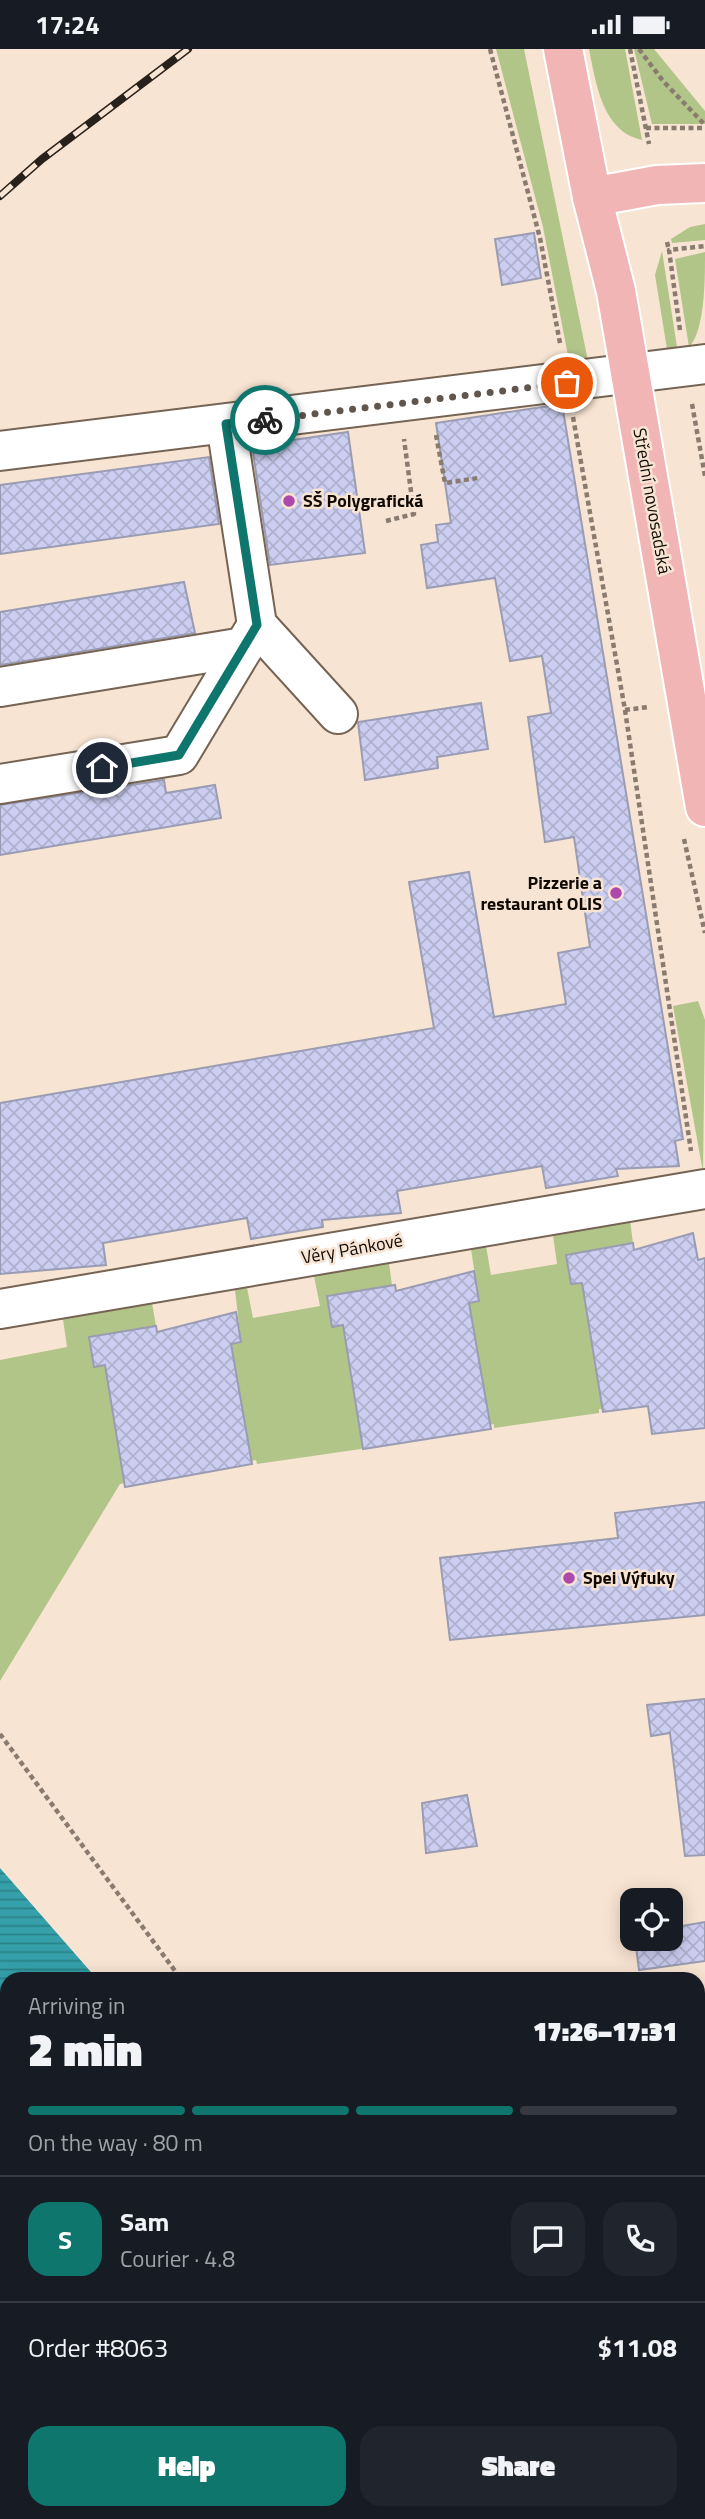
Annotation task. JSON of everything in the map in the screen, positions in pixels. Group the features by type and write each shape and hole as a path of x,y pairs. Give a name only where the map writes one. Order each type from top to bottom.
{"main road":[{"name":"Střední novosadská","path":"562,49 592,197 616,291 705,807"},
{"path":"592,197 657,185 705,183"}],"street":[{"path":"0,451 631,376 695,366"},
{"path":"0,784 179,755 251,636 226,424"},
{"path":"0,687 251,636"},
{"path":"251,636 338,714"},
{"name":"Věry Pánkové","path":"0,1309 701,1190"}],"path":[{"path":"489,49 540,238 567,383 625,710 701,1190"},
{"path":"630,49 649,144"},
{"path":"639,49 663,81 705,126"},
{"path":"646,128 705,126"},
{"path":"667,242 695,366 705,476"},
{"path":"669,250 705,246"},
{"path":"415,401 445,483 478,478"},
{"path":"386,521 414,514 415,401"},
{"path":"625,710 649,707"},
{"path":"0,1734 176,1972"}],"green space":[{"path":"496,49 524,49 587,356 586,363 571,371 543,227"},
{"path":"589,49 625,49 642,140 618,127 609,116 598,90"},
{"path":"634,49 654,49 705,111 705,124 652,124"},
{"path":"705,224 705,240 672,243 671,239 690,227"},
{"path":"662,251 677,347 667,349 655,275"},
{"path":"705,252 701,317 689,347 675,259"},
{"path":"698,1001 705,1020 703,1172 673,1006"},
{"path":"630,1220 633,1243 566,1255 571,1284 591,1281 584,1298 603,1409 599,1409 599,1413 494,1428 494,1424 490,1425 459,1304 479,1301 471,1249 486,1246 491,1275 557,1264 553,1235"},
{"path":"389,1263 392,1285 327,1297 332,1326 353,1323 364,1445 361,1449 257,1464 256,1460 251,1461 221,1346 241,1342 235,1290 247,1288 253,1318 320,1306 314,1276"},
{"path":"152,1303 156,1326 89,1338 94,1367 115,1364 107,1380 111,1405 122,1404 125,1483 120,1484 0,1681 0,1360 67,1347 63,1319"}],"water":[{"path":"0,1868 91,1972 0,1972"}],"building":[{"path":"534,233 541,278 502,285 495,239"},
{"path":"562,404 683,1139 675,1141 679,1166 616,1169 618,1176 546,1188 542,1166 397,1191 401,1213 322,1220 323,1227 251,1239 247,1218 103,1243 106,1265 0,1274 0,1103 434,1028 409,882 469,872 494,1017 566,1004 558,953 590,947 574,837 545,842 528,717 551,713 542,656 510,661 495,578 427,588 421,545 438,542 436,525 451,523 436,423"},
{"path":"348,432 365,553 270,565 252,446"},
{"path":"209,457 219,524 0,554 0,485"},
{"path":"184,582 195,633 0,665 0,612"},
{"path":"481,703 488,749 437,757 438,768 365,780 358,722"},
{"path":"164,780 166,793 215,785 221,818 0,855 0,805"},
{"path":"693,1233 698,1260 705,1258 705,1428 652,1434 648,1406 603,1412 582,1283 571,1284 566,1255 633,1243 634,1250"},
{"path":"474,1271 479,1301 469,1303 491,1429 363,1449 343,1325 332,1327 327,1296 395,1285 396,1291"},
{"path":"236,1312 241,1342 231,1344 252,1464 125,1487 105,1365 94,1367 89,1337 156,1326 157,1332"},
{"name":"Spei Výfuky","path":"705,1502 705,1615 450,1640 440,1558 618,1538 615,1513"},
{"path":"705,1699 705,1855 685,1856 670,1733 651,1736 647,1705"},
{"path":"467,1795 477,1846 426,1853 422,1803"},
{"path":"705,1922 705,1961 639,1970 637,1951 683,1951 683,1926"}],"railway":[{"path":"0,196 42,159 188,49"}],"way so far":[{"path":"265,420 567,383"}],"place":[{"name":"SŠ Polygrafická","path":"289,501"},
{"name":"Pizzerie a restaurant OLIS","path":"616,893"},
{"name":"Spei Výfuky","path":"569,1578"}],"route":[{"path":"102,768 179,755 257,625 226,424 265,420"}]}
